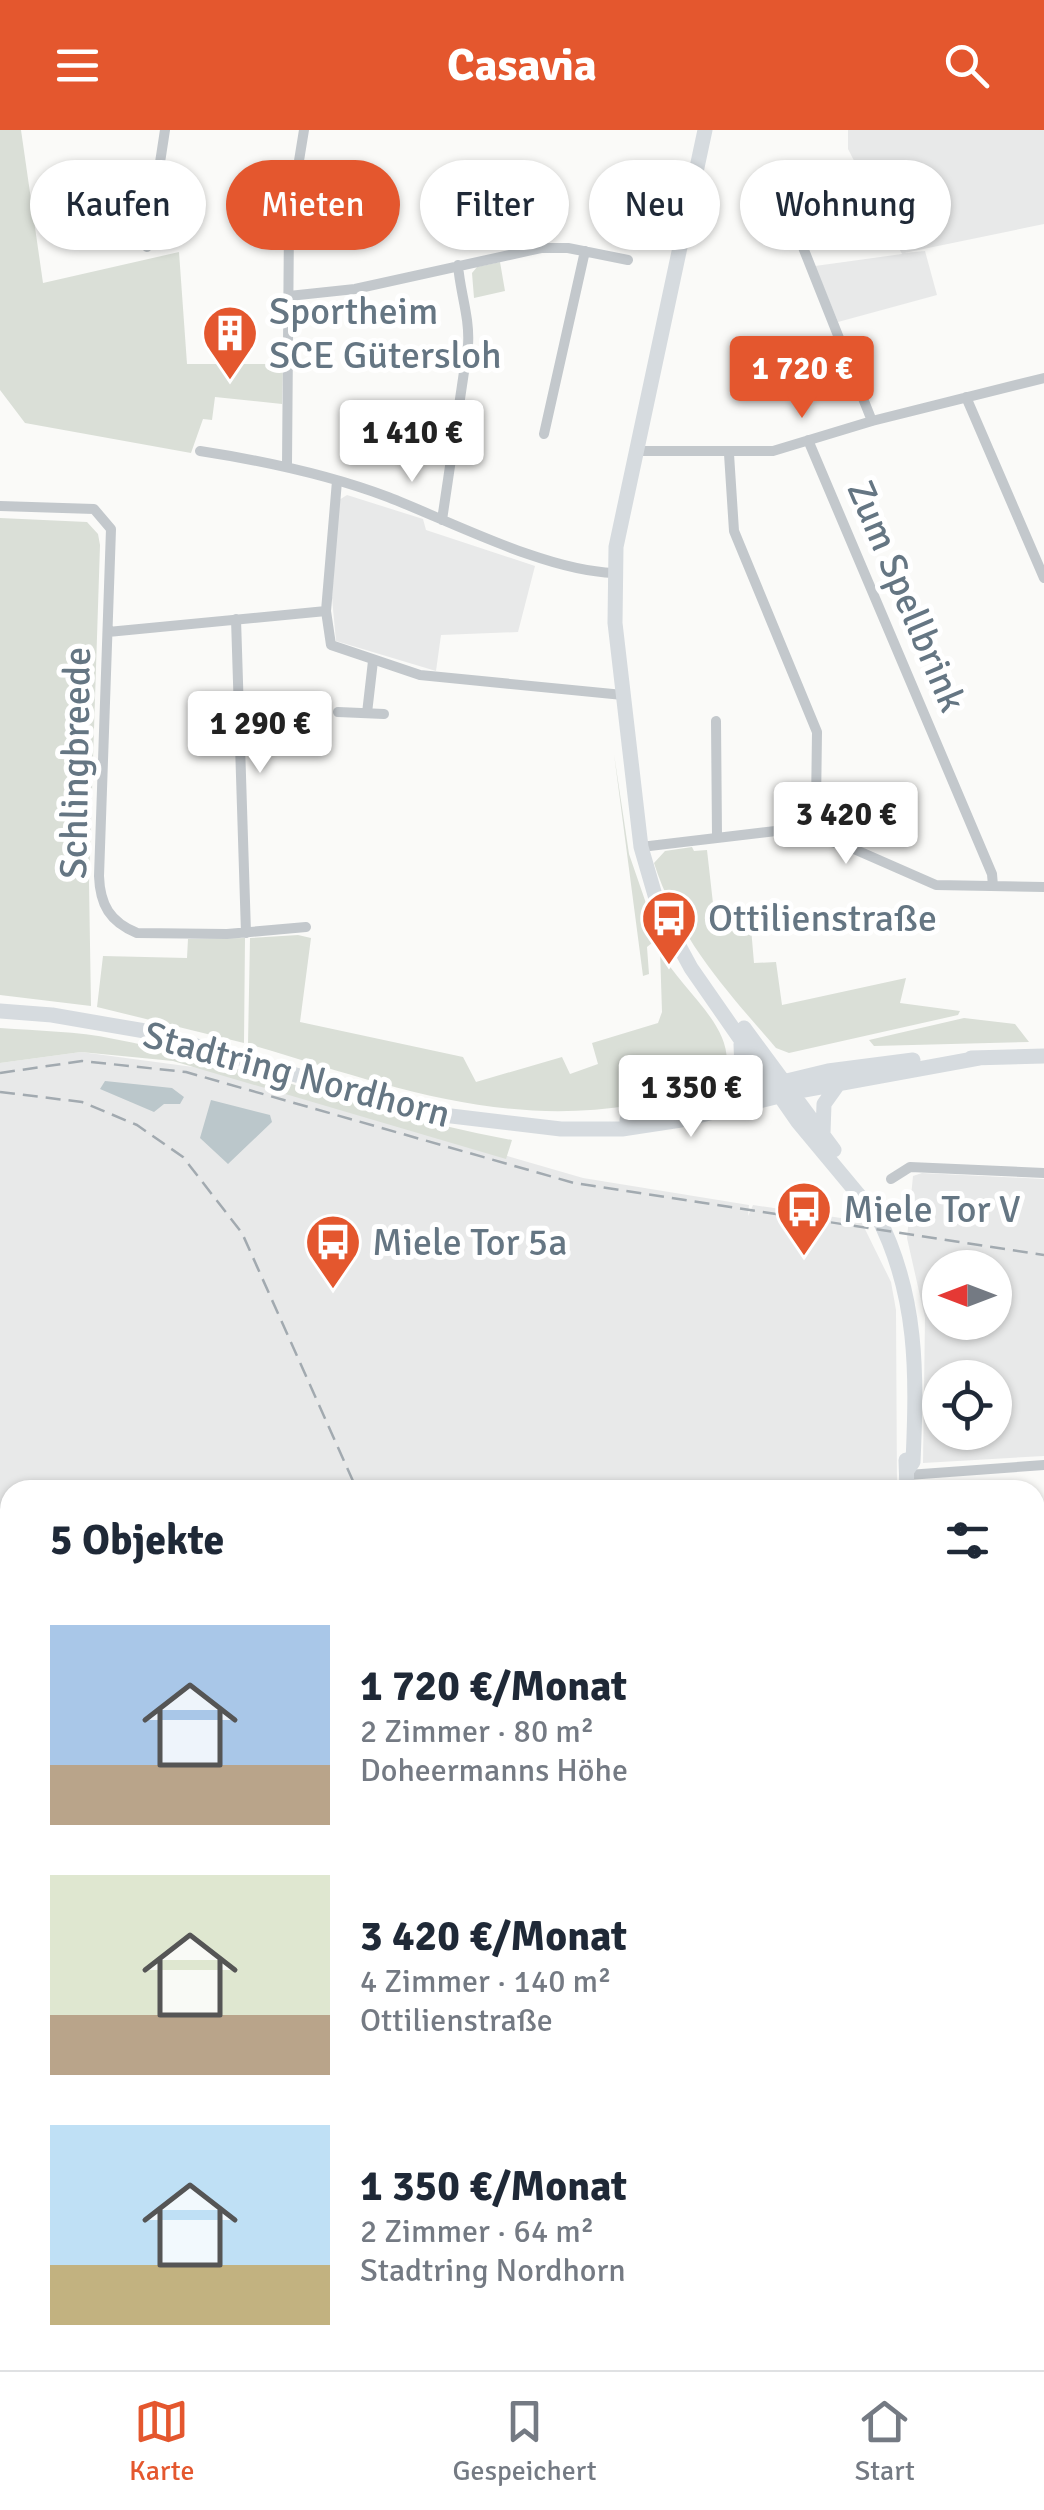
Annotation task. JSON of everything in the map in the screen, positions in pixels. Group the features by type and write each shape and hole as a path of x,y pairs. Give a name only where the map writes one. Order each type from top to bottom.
{"street":[{"path":"160,160 165,130"},
{"path":"287,465 289,222 304,130"},
{"path":"705,130 620,515 614,573 641,848 659,910 691,968 741,1040 830,1145"},
{"path":"288,296 339,292 541,248 585,251 628,260"},
{"path":"804,250 872,421"},
{"path":"544,434 585,251"},
{"path":"442,520 470,324 460,302 458,264"},
{"path":"635,450 729,454 773,451 872,421 1044,378"},
{"path":"966,397 1044,578"},
{"name":"Zum Spellbrink","path":"808,440 992,874 992,886"},
{"path":"200,451 287,465 589,573 614,573"},
{"path":"729,454 734,531 817,732 816,806 808,834"},
{"path":"337,481 326,611 326,639 331,645 420,676 623,695"},
{"name":"Schlingbreede","path":"0,506 82,508 106,520 113,542 99,876 102,902 114,920 138,932 246,933 306,927"},
{"path":"108,632 326,611"},
{"path":"236,620 246,933"},
{"path":"367,713 373,661"},
{"path":"338,712 384,714"},
{"path":"716,721 716,836"},
{"path":"641,848 762,830 808,834 936,885 1044,887"},
{"path":"691,968 882,1224"},
{"name":"Stadtring Nordhorn","path":"0,1012 52,1015 145,1031 426,1112 470,1121 595,1129 681,1120 782,1089"},
{"path":"728,1095 742,1074 741,1040"},
{"path":"782,1089 881,1062 1044,1056"},
{"path":"782,1089 979,1058"},
{"path":"838,1083 822,1113 822,1130 882,1224 908,1289 908,1478 1044,1465"},
{"name":"Stadtring Nordhorn","path":"595,1129 728,1095 782,1089"},
{"path":"891,1179 910,1168 1044,1173"}],"shaded area":[{"path":"0,130 21,130 30,193 30,250 38,250 43,283 179,252 187,364 283,364 282,404 215,397 212,420 203,419 191,453 25,423 0,390"},
{"path":"848,130 1044,130 1044,224 951,243 951,160 854,160 848,149"},
{"path":"900,250 925,251 937,295 838,322 815,266 902,254"},
{"path":"500,262 505,291 474,298 472,273 477,267"},
{"path":"347,495 423,519 426,530 535,566 518,632 441,635 436,671 336,641 332,598 339,500"},
{"path":"0,518 87,522 98,534 89,883 91,1006 0,995"},
{"path":"614,754 629,854 658,938 647,947 649,974 643,976"},
{"path":"692,847 694,851 707,850 716,930 751,928 754,963 776,962 782,1005 906,978 900,1003 960,1011 958,1015 789,1053 776,1048 705,962 664,890 654,863 665,851"},
{"path":"245,938 244,1043 97,1007 103,956 187,958 188,939"},
{"path":"250,938 311,938 300,1022 463,1057 476,1082 562,1057 570,1074 598,1064 592,1043 658,1023 662,1012 660,950 718,1029 727,1063 722,1082 690,1094 633,1105 533,1111 485,1106 391,1086 248,1044"},
{"path":"964,1018 1015,1024 1029,1042 874,1046 869,1040"},
{"path":"0,1028 114,1039 214,1062 412,1118 512,1140 506,1159 173,1061 81,1052 0,1063"},
{"path":"81,1052 208,1069 583,1178 749,1205 748,1216 753,1205 861,1221 891,1282 896,1310 897,1480 0,1480 0,1063"},
{"path":"105,1081 172,1088 184,1097 180,1104 164,1104 154,1112 100,1089"},
{"path":"211,1100 270,1115 272,1122 228,1164 200,1138"},
{"path":"922,1173 1044,1179 1044,1456 923,1463 923,1450 1012,1450 1012,1360 924,1360 925,1340 1012,1340 1012,1250 922,1250 922,1305 907,1238 913,1176"}],"railway":[{"path":"0,1073 82,1061 186,1072 574,1183 1044,1255"},
{"path":"0,1092 82,1102 137,1125 183,1157 242,1233 353,1480"}],"place":[{"name":"Sportheim SCE Gütersloh","path":"230,382"},
{"name":"Ottilienstraße","path":"669,967"},
{"name":"Miele Tor V","path":"804,1258"},
{"name":"Miele Tor 5a","path":"333,1291"}]}
